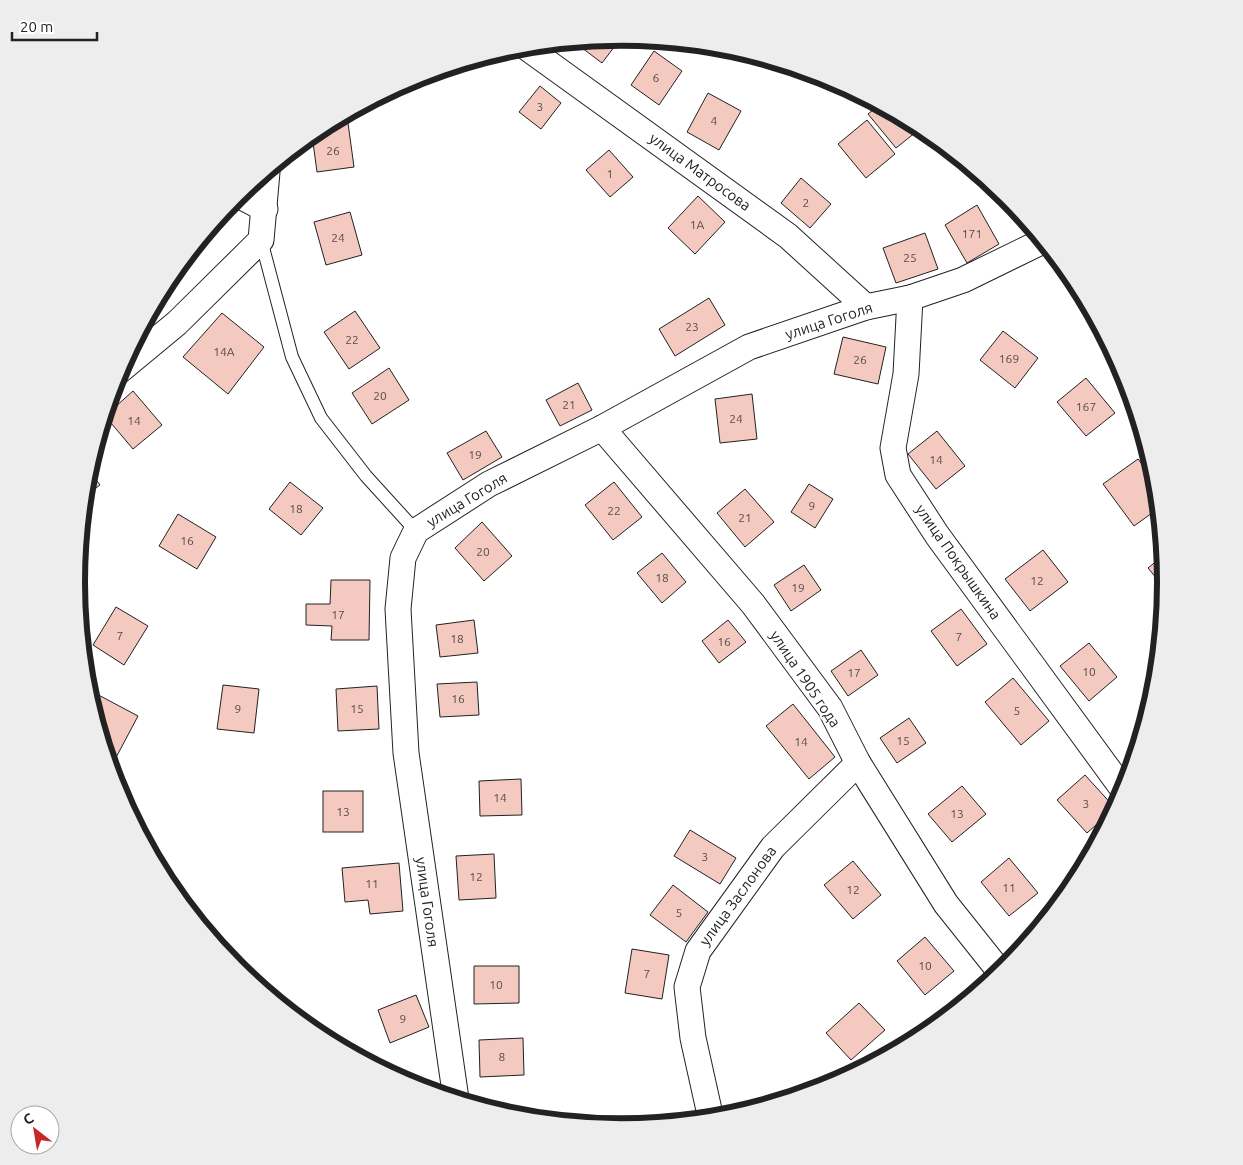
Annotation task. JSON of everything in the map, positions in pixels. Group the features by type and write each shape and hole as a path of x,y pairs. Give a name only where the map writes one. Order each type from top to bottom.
{"street":[{"name":"улица Матросова","path":"535,54 788,236 866,307"},
{"path":"135,358 177,323 261,240 267,180"},
{"path":"246,199 265,209"},
{"name":"улица Гоголя","path":"455,1092 406,753 398,609 403,558 416,531 489,484 602,428 749,347 866,307 910,298 963,280 1037,244"},
{"name":"улица Покрышкина","path":"910,298 906,374 893,448 898,475 937,535 1119,783"},
{"name":"улица 1905 года","path":"602,428 753,604 830,708 858,763 946,904 996,967"},
{"name":"улица Заслонова","path":"709,1111 693,1038 687,987 698,951 773,847 858,763"}],"lane":[{"path":"261,240 292,357 321,418 366,476 416,531"}],"building":[{"path":"615,46 602,63 581,48"},
{"path":"654,51 682,71 659,105 631,85"},
{"path":"540,86 561,103 541,129 519,112"},
{"path":"708,93 741,111 719,150 687,132"},
{"path":"874,109 914,134 896,148 868,114"},
{"path":"867,120 895,154 866,178 838,144"},
{"path":"348,123 354,167 317,172 313,144"},
{"path":"609,150 633,177 610,197 586,170"},
{"path":"801,178 831,204 810,228 781,203"},
{"path":"698,196 725,222 695,254 668,228"},
{"path":"977,205 999,244 967,263 945,225"},
{"path":"350,212 362,255 326,265 314,222"},
{"path":"925,233 938,269 896,283 883,248"},
{"path":"709,298 725,325 675,356 659,329"},
{"path":"355,311 380,348 349,369 324,332"},
{"path":"222,313 264,347 228,394 183,357"},
{"path":"1003,331 1038,358 1015,388 980,360"},
{"path":"843,337 886,347 878,384 834,374"},
{"path":"389,368 409,400 372,424 352,393"},
{"path":"1086,378 1115,413 1086,436 1057,402"},
{"path":"578,383 592,410 560,426 546,400"},
{"path":"133,391 162,425 133,449 110,422 115,407"},
{"path":"752,394 757,439 720,443 715,399"},
{"path":"486,431 502,457 463,480 447,453"},
{"path":"937,431 965,466 936,489 908,454"},
{"path":"1138,459 1145,468 1153,512 1134,526 1103,484"},
{"path":"96,479 100,485 94,489"},
{"path":"290,482 323,508 301,535 269,509"},
{"path":"614,482 642,517 613,540 585,505"},
{"path":"809,484 833,499 815,528 791,512"},
{"path":"745,489 774,522 745,547 717,513"},
{"path":"178,514 216,537 197,569 159,546"},
{"path":"482,522 512,556 484,581 455,548"},
{"path":"1043,550 1068,582 1030,611 1005,579"},
{"path":"662,553 686,582 662,603 637,573"},
{"path":"1157,560 1158,580 1148,568"},
{"path":"804,565 821,590 791,611 774,585"},
{"path":"331,580 370,580 369,640 331,640 332,626 306,625 306,604 330,604"},
{"path":"116,607 148,626 124,665 93,645"},
{"path":"961,609 987,644 957,666 931,631"},
{"path":"474,620 478,653 440,657 436,625"},
{"path":"728,620 746,642 719,663 702,641"},
{"path":"1089,643 1117,677 1089,701 1060,666"},
{"path":"861,650 878,675 848,696 831,671"},
{"path":"1013,678 1049,721 1021,745 985,702"},
{"path":"477,682 479,715 440,717 437,684"},
{"path":"223,685 259,689 254,733 217,729"},
{"path":"377,686 379,729 338,731 336,689"},
{"path":"98,695 138,716 115,759"},
{"path":"793,704 835,757 809,779 766,726"},
{"path":"909,718 926,743 897,763 880,738"},
{"path":"1085,775 1110,803 1102,819 1087,833 1057,800"},
{"path":"521,779 522,815 480,816 479,781"},
{"path":"962,786 986,814 952,842 928,814"},
{"path":"323,791 363,791 363,832 323,832"},
{"path":"690,830 736,858 720,884 674,856"},
{"path":"494,854 496,898 459,900 456,856"},
{"path":"1009,858 1038,893 1009,916 981,882"},
{"path":"853,861 881,895 853,919 824,885"},
{"path":"399,863 403,911 370,914 368,900 345,902 342,868"},
{"path":"673,885 708,912 686,942 650,915"},
{"path":"925,937 954,971 925,995 897,961"},
{"path":"632,949 669,955 662,999 625,993"},
{"path":"474,966 519,966 519,1003 474,1004"},
{"path":"416,995 429,1027 390,1043 378,1010"},
{"path":"859,1003 885,1030 851,1060 826,1033"},
{"path":"523,1038 524,1075 480,1077 479,1040"}]}
